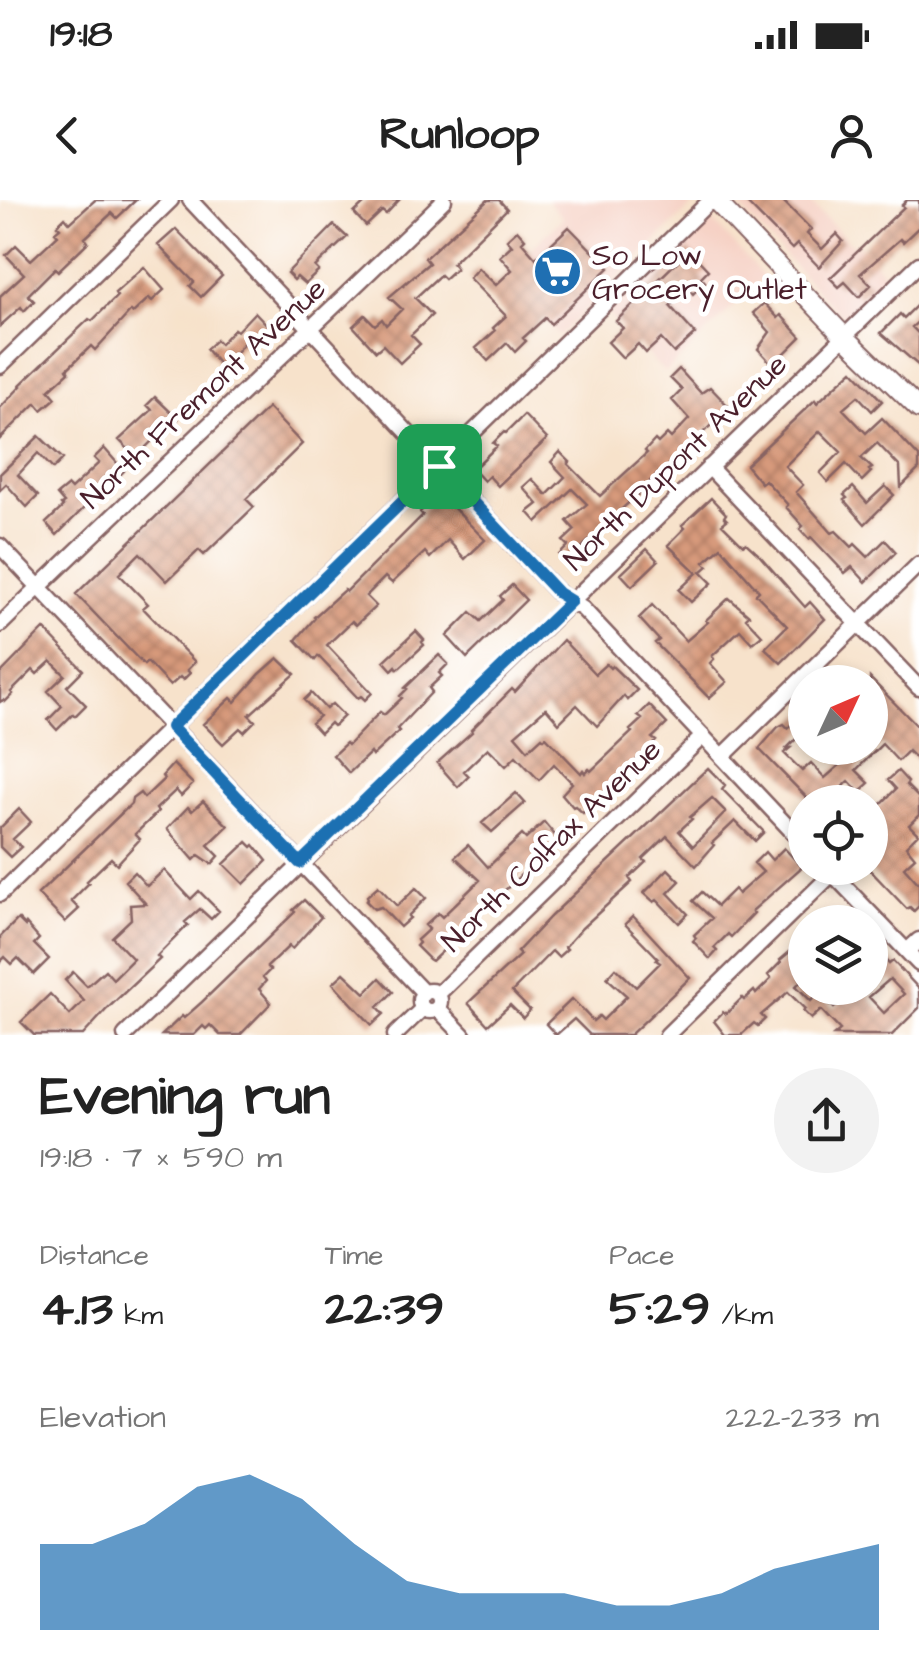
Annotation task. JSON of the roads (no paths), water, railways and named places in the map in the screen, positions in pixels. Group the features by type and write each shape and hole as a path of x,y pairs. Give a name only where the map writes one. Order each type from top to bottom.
{"main road":[{"path":"713,200 919,409"}],"street":[{"path":"0,366 171,200"},
{"path":"190,200 558,593 583,609 788,827"},
{"name":"North Fremont Avenue","path":"0,624 444,200"},
{"path":"0,894 713,200"},
{"name":"North Dupont Avenue","path":"124,1035 919,264"},
{"path":"709,467 919,688"},
{"path":"0,546 464,1035"},
{"path":"722,757 919,564"},
{"name":"North Colfax Avenue","path":"395,1035 702,736"},
{"path":"667,1035 815,885"},
{"path":"842,885 919,964"},
{"path":"907,952 919,940"}],"place":[{"name":"So Low Grocery Outlet","path":"557,272"}]}
